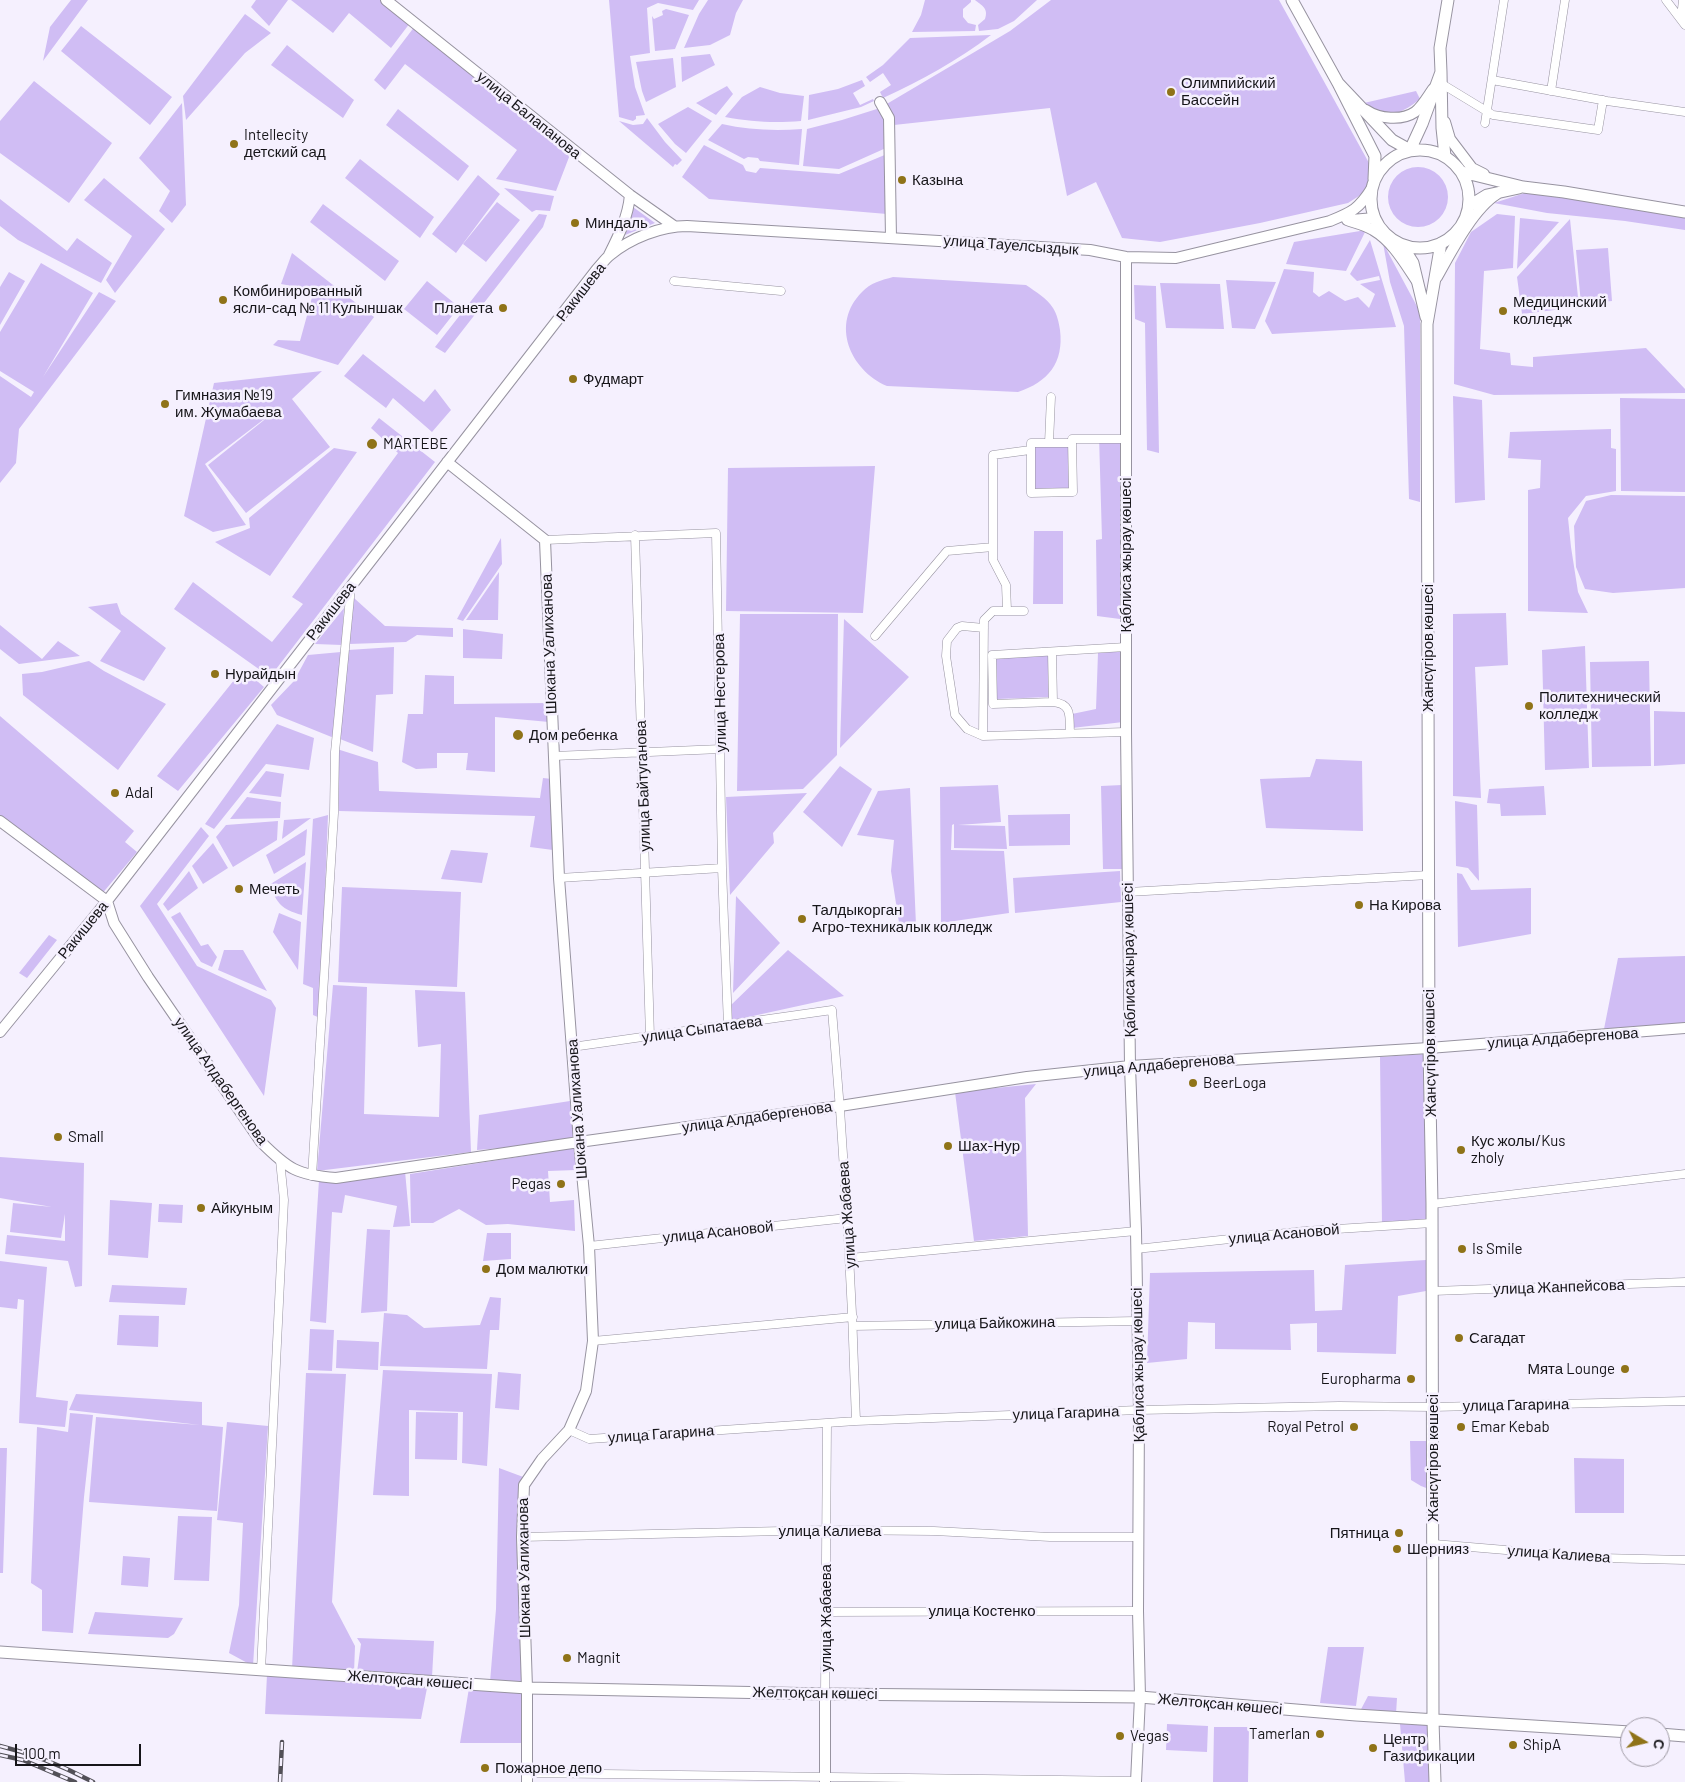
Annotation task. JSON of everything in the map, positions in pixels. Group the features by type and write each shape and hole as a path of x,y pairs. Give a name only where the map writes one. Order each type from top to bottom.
{"main road":[{"path":"1292,0 1338,83 1375,156 1376,171 1372,188 1371,203 1375,218 1381,228 1401,244 1421,247 1441,243 1454,234 1464,221 1469,206 1467,183 1462,172 1455,163 1434,151 1410,150 1397,155 1377,175 1372,188"},
{"path":"1445,156 1440,48 1448,0"},
{"path":"1410,150 1440,80"},
{"path":"1338,83 1392,140 1410,150"},
{"path":"1462,172 1501,188"},
{"path":"1469,206 1501,188 1523,187 1685,212"},
{"path":"1427,324 1441,243"},
{"path":"1401,244 1413,263 1427,324"},
{"name":"Жансүгіров көшесі","path":"1427,324 1429,1048 1433,1291 1433,1721 1435,1782"},
{"name":"Желтоқсан көшесі","path":"0,1652 527,1688 825,1694 1140,1697 1433,1721 1620,1731"},
{"path":"1670,1735 1685,1736"}],"street":[{"name":"улица Балапанова","path":"386,0 630,195 674,226"},
{"path":"1485,123 1504,0"},
{"path":"1551,91 1565,0"},
{"path":"1666,0 1683,21"},
{"path":"1683,0 1683,21"},
{"path":"1360,105 1372,114 1382,117 1408,116 1417,111 1440,80 1494,115 1598,130 1603,100"},
{"path":"1492,80 1603,100 1685,112"},
{"path":"880,102 889,118 891,238"},
{"path":"1434,282 1476,214 1501,188 1472,168 1450,139 1442,109"},
{"path":"1371,148 1374,173 1368,190 1347,217 1372,230 1384,239 1418,281"},
{"name":"улица Тауелсыздык","path":"1347,217 1363,203 1372,188"},
{"path":"609,255 629,209 630,195"},
{"name":"улица Тауелсыздык","path":"688,226 1090,250 1126,257 1176,258 1347,217 1375,218"},
{"name":"Ракишева","path":"0,1032 107,901 609,255 649,234 674,226 688,226"},
{"name":"Қаблиса жырау көшесі","path":"1126,257 1126,732 1130,1066 1136,1231 1139,1410 1138,1611 1140,1697 1136,1781"},
{"path":"674,281 781,291"},
{"path":"1050,443 1051,397"},
{"path":"1072,443 1031,443 1031,493 1073,492 1072,439 1126,439"},
{"path":"1007,610 1006,585 993,560 993,455 1030,450"},
{"path":"447,462 545,540"},
{"name":"улица Нестерова","path":"545,540 716,533 722,868 728,1026"},
{"name":"улица Байтуганова","path":"635,535 650,1037"},
{"name":"Шокана Уалиханова","path":"527,1777 527,1688 522,1538 524,1485 542,1459 569,1430 586,1391 593,1341 589,1246 579,1142 560,878 545,540"},
{"path":"876,636 947,551 993,547"},
{"path":"312,1176 332,849 335,752 352,585"},
{"path":"983,736 984,620 993,611 1024,610"},
{"path":"984,628 962,626 957,628 948,641 946,656 955,715 967,729 983,736 1126,732"},
{"path":"1070,733 1069,713 1060,702 993,704 992,656 1126,647"},
{"path":"1052,652 1053,702"},
{"path":"554,756 721,749"},
{"path":"0,821 107,901"},
{"path":"560,878 722,868"},
{"path":"1128,892 1429,875"},
{"name":"улица Алдабергенова","path":"107,901 114,923 148,977 261,1142 280,1160 292,1168 312,1176 336,1178 840,1106 1028,1077 1130,1066 1429,1048 1685,1028"},
{"name":"улица Сыпатаева","path":"572,1047 832,1010"},
{"name":"улица Жабаева","path":"832,1010 850,1258 856,1421"},
{"path":"261,1670 284,1200 280,1160"},
{"path":"1432,1204 1685,1174"},
{"name":"улица Асановой","path":"589,1246 847,1218"},
{"name":"улица Асановой","path":"1136,1250 1305,1231 1432,1223"},
{"path":"850,1258 1136,1231"},
{"name":"улица Жанпейсова","path":"1433,1291 1685,1282"},
{"name":"улица Байкожина","path":"593,1341 853,1321 1138,1321"},
{"name":"улица Гагарина","path":"569,1430 589,1439 856,1421 1139,1410 1339,1406 1433,1407 1685,1401"},
{"name":"улица Жабаева","path":"825,1779 827,1423"},
{"name":"улица Калиева","path":"522,1538 826,1530 934,1531 1050,1537 1138,1537"},
{"name":"улица Калиева","path":"1434,1544 1601,1558 1685,1560"},
{"name":"улица Костенко","path":"826,1612 1138,1611"},
{"path":"527,1777 1136,1781"}],"shaded area":[{"path":"71,0 88,0 43,61 50,27"},
{"path":"256,0 288,0 269,26 251,7"},
{"path":"291,0 382,0 410,23 391,48 349,13 333,33"},
{"path":"609,0 699,0 693,10 658,3 647,8 650,53 630,56 635,87 645,115 636,116 636,119 633,121 619,117"},
{"path":"708,0 743,0 736,13 730,35 710,45 684,48 699,14"},
{"path":"925,0 971,0 963,9 963,17 968,23 976,25 975,31 912,32 921,15"},
{"path":"975,0 1037,0 1014,21 998,29 979,31 978,25 985,19 986,12 984,7"},
{"path":"1051,0 1279,0 1369,163 1369,183 1362,194 1348,203 1260,223 1160,242 1122,238 1096,182 1067,196 1050,108 894,125 885,105 1010,31"},
{"path":"666,9 689,15 675,49 655,51 652,16 654,19 663,15 662,11"},
{"path":"245,14 271,33 245,53 186,120 183,96"},
{"path":"81,26 172,97 150,125 61,51"},
{"path":"415,26 571,152 556,191 496,179 517,150 405,64 385,90 374,80"},
{"path":"991,35 939,70 883,98 880,92 891,85 883,73 870,82 866,77 883,65 910,38"},
{"path":"287,45 354,100 343,118 271,65"},
{"path":"710,54 715,65 682,82 681,57"},
{"path":"673,58 676,87 646,102 636,62"},
{"path":"862,80 865,86 853,93 860,105 873,99 874,101 861,107 808,120 809,95 838,89"},
{"path":"34,81 112,143 69,203 0,153 0,121"},
{"path":"727,86 733,94 716,115 696,103"},
{"path":"760,87 780,93 804,96 801,121 763,122 725,117 742,97"},
{"path":"1416,91 1420,99 1399,112 1392,114 1384,115 1377,113 1364,103"},
{"path":"182,103 186,205 172,223 159,211 170,191 139,158"},
{"path":"688,107 712,121 686,153 675,144 658,124"},
{"path":"880,108 884,116 886,148 839,169 803,166 807,129"},
{"path":"398,109 469,166 458,181 386,125"},
{"path":"647,118 665,142 682,160 677,165 675,164 673,167 619,121 633,125 643,124"},
{"path":"722,124 762,130 802,129 799,165 760,161 758,158 748,157 744,159 708,140"},
{"path":"704,145 743,165 746,171 756,173 760,168 839,174 887,154 887,214 709,199 682,177"},
{"path":"360,159 434,217 420,238 345,178"},
{"path":"1418,167 1434,172 1439,176 1443,181 1448,197 1443,213 1439,218 1434,222 1418,227 1402,222 1397,218 1393,213 1388,197 1393,181 1397,176 1402,172"},
{"path":"478,175 500,194 456,253 432,234"},
{"path":"104,178 165,229 115,293 106,280 132,236 84,200"},
{"path":"504,188 554,196 550,211 536,210 532,212"},
{"path":"1528,192 1685,218 1685,230 1625,221 1547,213 1494,203"},
{"path":"0,199 67,251 77,238 112,263 101,283 18,240 0,226"},
{"path":"497,202 520,220 486,262 463,244"},
{"path":"323,204 399,261 385,281 310,222"},
{"path":"633,207 655,223 625,235"},
{"path":"539,214 547,215 543,227 445,353 435,347"},
{"path":"1497,214 1515,216 1513,268 1484,271 1480,349 1510,353 1511,365 1533,367 1533,357 1646,348 1685,389 1685,393 1494,395 1454,384 1455,263 1471,232"},
{"path":"1520,218 1559,222 1517,269"},
{"path":"1570,219 1579,307 1522,314 1517,277"},
{"path":"1366,230 1346,271 1286,264 1294,242"},
{"path":"1370,240 1396,327 1272,334 1265,321 1284,269 1314,272 1313,292 1319,297 1329,291 1345,301 1358,297 1369,308 1375,294 1360,284 1380,280 1379,276 1357,281 1350,274"},
{"path":"1383,243 1420,312 1420,502 1409,499 1404,326 1390,282"},
{"path":"1608,248 1612,301 1581,304 1576,250"},
{"path":"292,253 374,317 338,365 273,345 278,340 300,341 314,290 281,284"},
{"path":"41,263 93,293 43,377 99,292 116,301 19,429 16,463 0,483 0,376 31,397 34,392 0,371 0,332"},
{"path":"9,272 25,281 0,325 0,287"},
{"path":"893,277 1026,285 1048,301 1058,319 1061,342 1052,370 1038,383 1018,392 887,386 874,379 854,358 846,332 847,318 852,305 865,289 872,284"},
{"path":"1226,280 1276,282 1255,329 1232,328"},
{"path":"427,281 459,307 437,335 404,309"},
{"path":"1160,283 1220,284 1224,329 1166,328"},
{"path":"1134,285 1156,286 1159,453 1147,450 1145,323 1135,319"},
{"path":"363,354 424,402 435,389 451,410 432,432 393,398 386,408 344,376"},
{"path":"322,371 292,399 330,447 246,513 208,465 284,404 205,464 246,525 213,532 184,516 214,383"},
{"path":"1453,396 1482,400 1485,500 1455,503"},
{"path":"1620,398 1685,399 1685,492 1621,491"},
{"path":"379,418 435,462 270,677 174,609 193,582 272,642 303,604 292,597 398,453 371,428"},
{"path":"1611,429 1611,448 1616,449 1616,491 1586,496 1568,518 1578,592 1588,613 1528,611 1528,490 1540,488 1541,460 1508,458 1510,432"},
{"path":"1121,435 1120,619 1097,616 1096,540 1102,539 1099,436"},
{"path":"1035,446 1069,446 1070,489 1034,490"},
{"path":"334,448 357,452 270,576 215,542 250,528 249,518"},
{"path":"875,466 863,613 726,611 728,468"},
{"path":"1611,495 1685,496 1685,588 1613,593 1585,589 1576,567 1574,526 1586,501"},
{"path":"1034,531 1063,531 1063,604 1033,604"},
{"path":"501,538 502,564 463,621 457,619"},
{"path":"499,572 498,620 466,620"},
{"path":"354,598 385,626 453,628 453,637 417,635 406,642 349,644"},
{"path":"117,603 121,614 166,648 144,681 100,661 121,631 88,607"},
{"path":"344,608 342,645 315,644"},
{"path":"1506,613 1508,665 1475,667 1481,798 1453,796 1453,614"},
{"path":"740,614 838,614 837,755 803,789 737,791"},
{"path":"844,619 909,677 840,748"},
{"path":"0,625 42,659 58,641 80,656 19,664 0,649"},
{"path":"463,629 503,634 502,659 463,658"},
{"path":"1585,646 1589,768 1545,770 1542,650"},
{"path":"394,647 393,694 376,695 373,752 340,739 348,650"},
{"path":"1122,651 1123,722 1072,728 1072,714 1096,709 1098,653"},
{"path":"341,652 334,738 277,715 271,705 294,681 308,655"},
{"path":"1048,655 1049,697 997,699 996,658"},
{"path":"89,661 166,704 118,770 23,695 22,674 42,672"},
{"path":"1649,661 1651,766 1592,767 1590,662"},
{"path":"243,669 264,687 178,791 157,776"},
{"path":"425,675 454,676 454,704 548,703 549,722 495,717 495,772 466,770 468,753 437,753 437,768 416,769 402,762 408,714 423,714"},
{"path":"1654,711 1685,712 1685,764 1654,766"},
{"path":"0,716 134,831 125,842 137,852 101,895 0,815"},
{"path":"277,724 314,738 309,770 266,764 214,829 205,824"},
{"path":"337,749 378,762 379,791 540,798 543,778 552,779 553,850 530,847 535,816 339,811"},
{"path":"1316,759 1362,761 1363,831 1266,828 1260,779 1310,777"},
{"path":"840,766 872,789 842,847 803,812"},
{"path":"266,771 284,774 281,797 249,793"},
{"path":"998,785 1001,822 958,825 1005,826 1007,849 954,848 954,824 952,825 951,850 1004,851 1009,913 941,923 940,787"},
{"path":"1122,785 1122,869 1103,869 1101,786"},
{"path":"1544,786 1546,815 1501,816 1500,804 1487,803 1489,789"},
{"path":"910,788 916,925 900,929 891,871 894,840 857,835 878,791"},
{"path":"807,793 773,833 774,843 730,895 726,797"},
{"path":"247,797 281,802 280,818 230,819"},
{"path":"1455,801 1477,805 1479,881 1468,868 1456,866"},
{"path":"1070,814 1070,845 1009,846 1008,815"},
{"path":"328,815 320,1018 313,1015 313,988 303,984 313,819"},
{"path":"311,818 282,839 284,820"},
{"path":"278,821 277,840 233,867 216,837 226,825"},
{"path":"201,827 209,836 157,904 197,966 271,1000 276,1008 264,1096 140,906"},
{"path":"307,829 305,855 274,874 266,855"},
{"path":"213,843 228,868 203,884 192,866"},
{"path":"451,850 488,853 482,883 441,879"},
{"path":"306,862 302,915 281,905 269,885"},
{"path":"189,871 198,888 168,911 163,904"},
{"path":"1120,871 1121,902 1015,913 1013,878"},
{"path":"1457,873 1462,874 1471,890 1531,888 1531,934 1458,947"},
{"path":"342,887 461,892 457,987 338,982"},
{"path":"736,896 780,943 733,993"},
{"path":"180,912 201,946 208,944 217,957 212,967 201,962 171,917"},
{"path":"279,913 301,922 298,970 273,932"},
{"path":"49,935 57,940 27,978 19,973"},
{"path":"224,950 243,950 267,991 218,970"},
{"path":"788,950 844,996 730,1021 731,1005"},
{"path":"1685,956 1685,1023 1604,1029 1618,958"},
{"path":"333,985 367,987 364,1114 439,1117 441,1044 418,1047 415,990 465,992 471,1152 317,1171"},
{"path":"1424,1054 1428,1219 1382,1224 1380,1057"},
{"path":"1036,1084 1025,1098 1028,1236 974,1241 955,1092"},
{"path":"570,1101 575,1142 477,1150 479,1115"},
{"path":"574,1148 576,1170 548,1171 550,1202 574,1200 575,1231 508,1224 486,1225 459,1209 433,1223 411,1223 410,1174"},
{"path":"0,1157 84,1163 82,1286 75,1287 68,1261 5,1254 7,1235 65,1241 65,1214 61,1238 10,1232 13,1203 52,1207 0,1198"},
{"path":"405,1171 410,1226 393,1227 397,1206 345,1195 342,1213 332,1212 326,1323 310,1321 319,1180"},
{"path":"110,1200 152,1203 148,1258 108,1255"},
{"path":"159,1204 183,1205 182,1223 158,1222"},
{"path":"367,1229 390,1230 387,1311 361,1313"},
{"path":"487,1233 511,1233 511,1259 483,1261"},
{"path":"1426,1260 1426,1291 1398,1296 1396,1354 1317,1352 1317,1323 1290,1324 1291,1350 1215,1349 1215,1323 1188,1322 1187,1359 1147,1363 1150,1273 1314,1270 1315,1311 1342,1310 1345,1265"},
{"path":"0,1261 47,1267 36,1397 68,1401 65,1427 19,1423 24,1300 18,1299 17,1309 0,1307"},
{"path":"112,1285 187,1288 185,1305 109,1302"},
{"path":"490,1297 501,1298 499,1330 490,1330 487,1369 380,1366 384,1313 407,1315 424,1328 480,1325"},
{"path":"119,1315 159,1316 158,1347 117,1345"},
{"path":"310,1329 334,1330 332,1371 308,1370"},
{"path":"337,1340 379,1342 378,1370 336,1368"},
{"path":"383,1370 492,1374 487,1466 462,1463 463,1412 409,1410 409,1496 373,1495"},
{"path":"498,1372 521,1374 519,1410 495,1408"},
{"path":"306,1373 346,1374 332,1602 355,1646 354,1673 292,1669"},
{"path":"76,1394 202,1402 202,1425 223,1427 217,1511 89,1502 96,1417 200,1425 69,1410"},
{"path":"416,1412 458,1413 457,1460 415,1459"},
{"path":"70,1413 93,1415 73,1633 42,1631 42,1590 31,1583 37,1427 68,1432"},
{"path":"227,1422 268,1426 253,1666 229,1653 239,1605 243,1523 217,1520"},
{"path":"1410,1441 1430,1441 1429,1489 1411,1480"},
{"path":"0,1448 7,1448 3,1573 0,1573"},
{"path":"1574,1458 1624,1459 1624,1513 1575,1513"},
{"path":"499,1468 526,1478 524,1685 490,1682 496,1609"},
{"path":"178,1516 212,1517 209,1581 174,1580"},
{"path":"123,1556 150,1558 148,1587 121,1585"},
{"path":"95,1612 183,1618 174,1634 168,1638 88,1634"},
{"path":"357,1638 434,1641 432,1677 357,1672 361,1644"},
{"path":"1328,1647 1364,1647 1356,1706 1320,1703"},
{"path":"267,1675 428,1683 421,1719 265,1714"},
{"path":"469,1688 521,1691 522,1743 460,1743"},
{"path":"1368,1696 1397,1698 1396,1714 1359,1713"},
{"path":"1167,1724 1208,1726 1207,1752 1166,1750"},
{"path":"1400,1724 1430,1725 1431,1782 1405,1782"},
{"path":"1214,1727 1249,1727 1248,1782 1213,1782"}],"railway":[{"path":"280,1782 282,1742"},
{"path":"0,1746 48,1761 93,1782"},
{"path":"0,1755 23,1760 75,1782"}],"place":[{"name":"Олимпийский Бассейн","path":"1171,92"},
{"name":"Intellecity детский сад","path":"234,144"},
{"name":"Казына","path":"902,180"},
{"name":"Миндаль","path":"575,223"},
{"name":"Комбинированный ясли-сад № 11 Кулыншак","path":"223,300"},
{"name":"Планета","path":"503,308"},
{"name":"Медицинский колледж","path":"1503,311"},
{"name":"Фудмарт","path":"573,379"},
{"name":"Гимназия №19 им. Жумабаева","path":"165,404"},
{"name":"MARTEBE","path":"372,444"},
{"name":"Нурайдын","path":"215,674"},
{"name":"Политехнический колледж","path":"1529,706"},
{"name":"Дом ребенка","path":"518,735"},
{"name":"Adal","path":"115,793"},
{"name":"Мечеть","path":"239,889"},
{"name":"На Кирова","path":"1359,905"},
{"name":"Талдыкорган Агро-техникалык колледж","path":"802,919"},
{"name":"BeerLoga","path":"1193,1083"},
{"name":"Small","path":"58,1137"},
{"name":"Шах-Нур","path":"948,1146"},
{"name":"Кус жолы/Kus zholy","path":"1461,1150"},
{"name":"Pegas","path":"561,1184"},
{"name":"Айкуным","path":"201,1208"},
{"name":"Is Smile","path":"1462,1249"},
{"name":"Дом малютки","path":"486,1269"},
{"name":"Сагадат","path":"1459,1338"},
{"name":"Мята Lounge","path":"1625,1369"},
{"name":"Europharma","path":"1411,1379"},
{"name":"Royal Petrol","path":"1354,1427"},
{"name":"Emar Kebab","path":"1461,1427"},
{"name":"Пятница","path":"1399,1533"},
{"name":"Шернияз","path":"1397,1549"},
{"name":"Magnit","path":"567,1658"},
{"name":"Tamerlan","path":"1320,1734"},
{"name":"Vegas","path":"1120,1736"},
{"name":"ShipA","path":"1513,1745"},
{"name":"Центр Газификации","path":"1373,1748"},
{"name":"Пожарное депо","path":"485,1768"}]}
